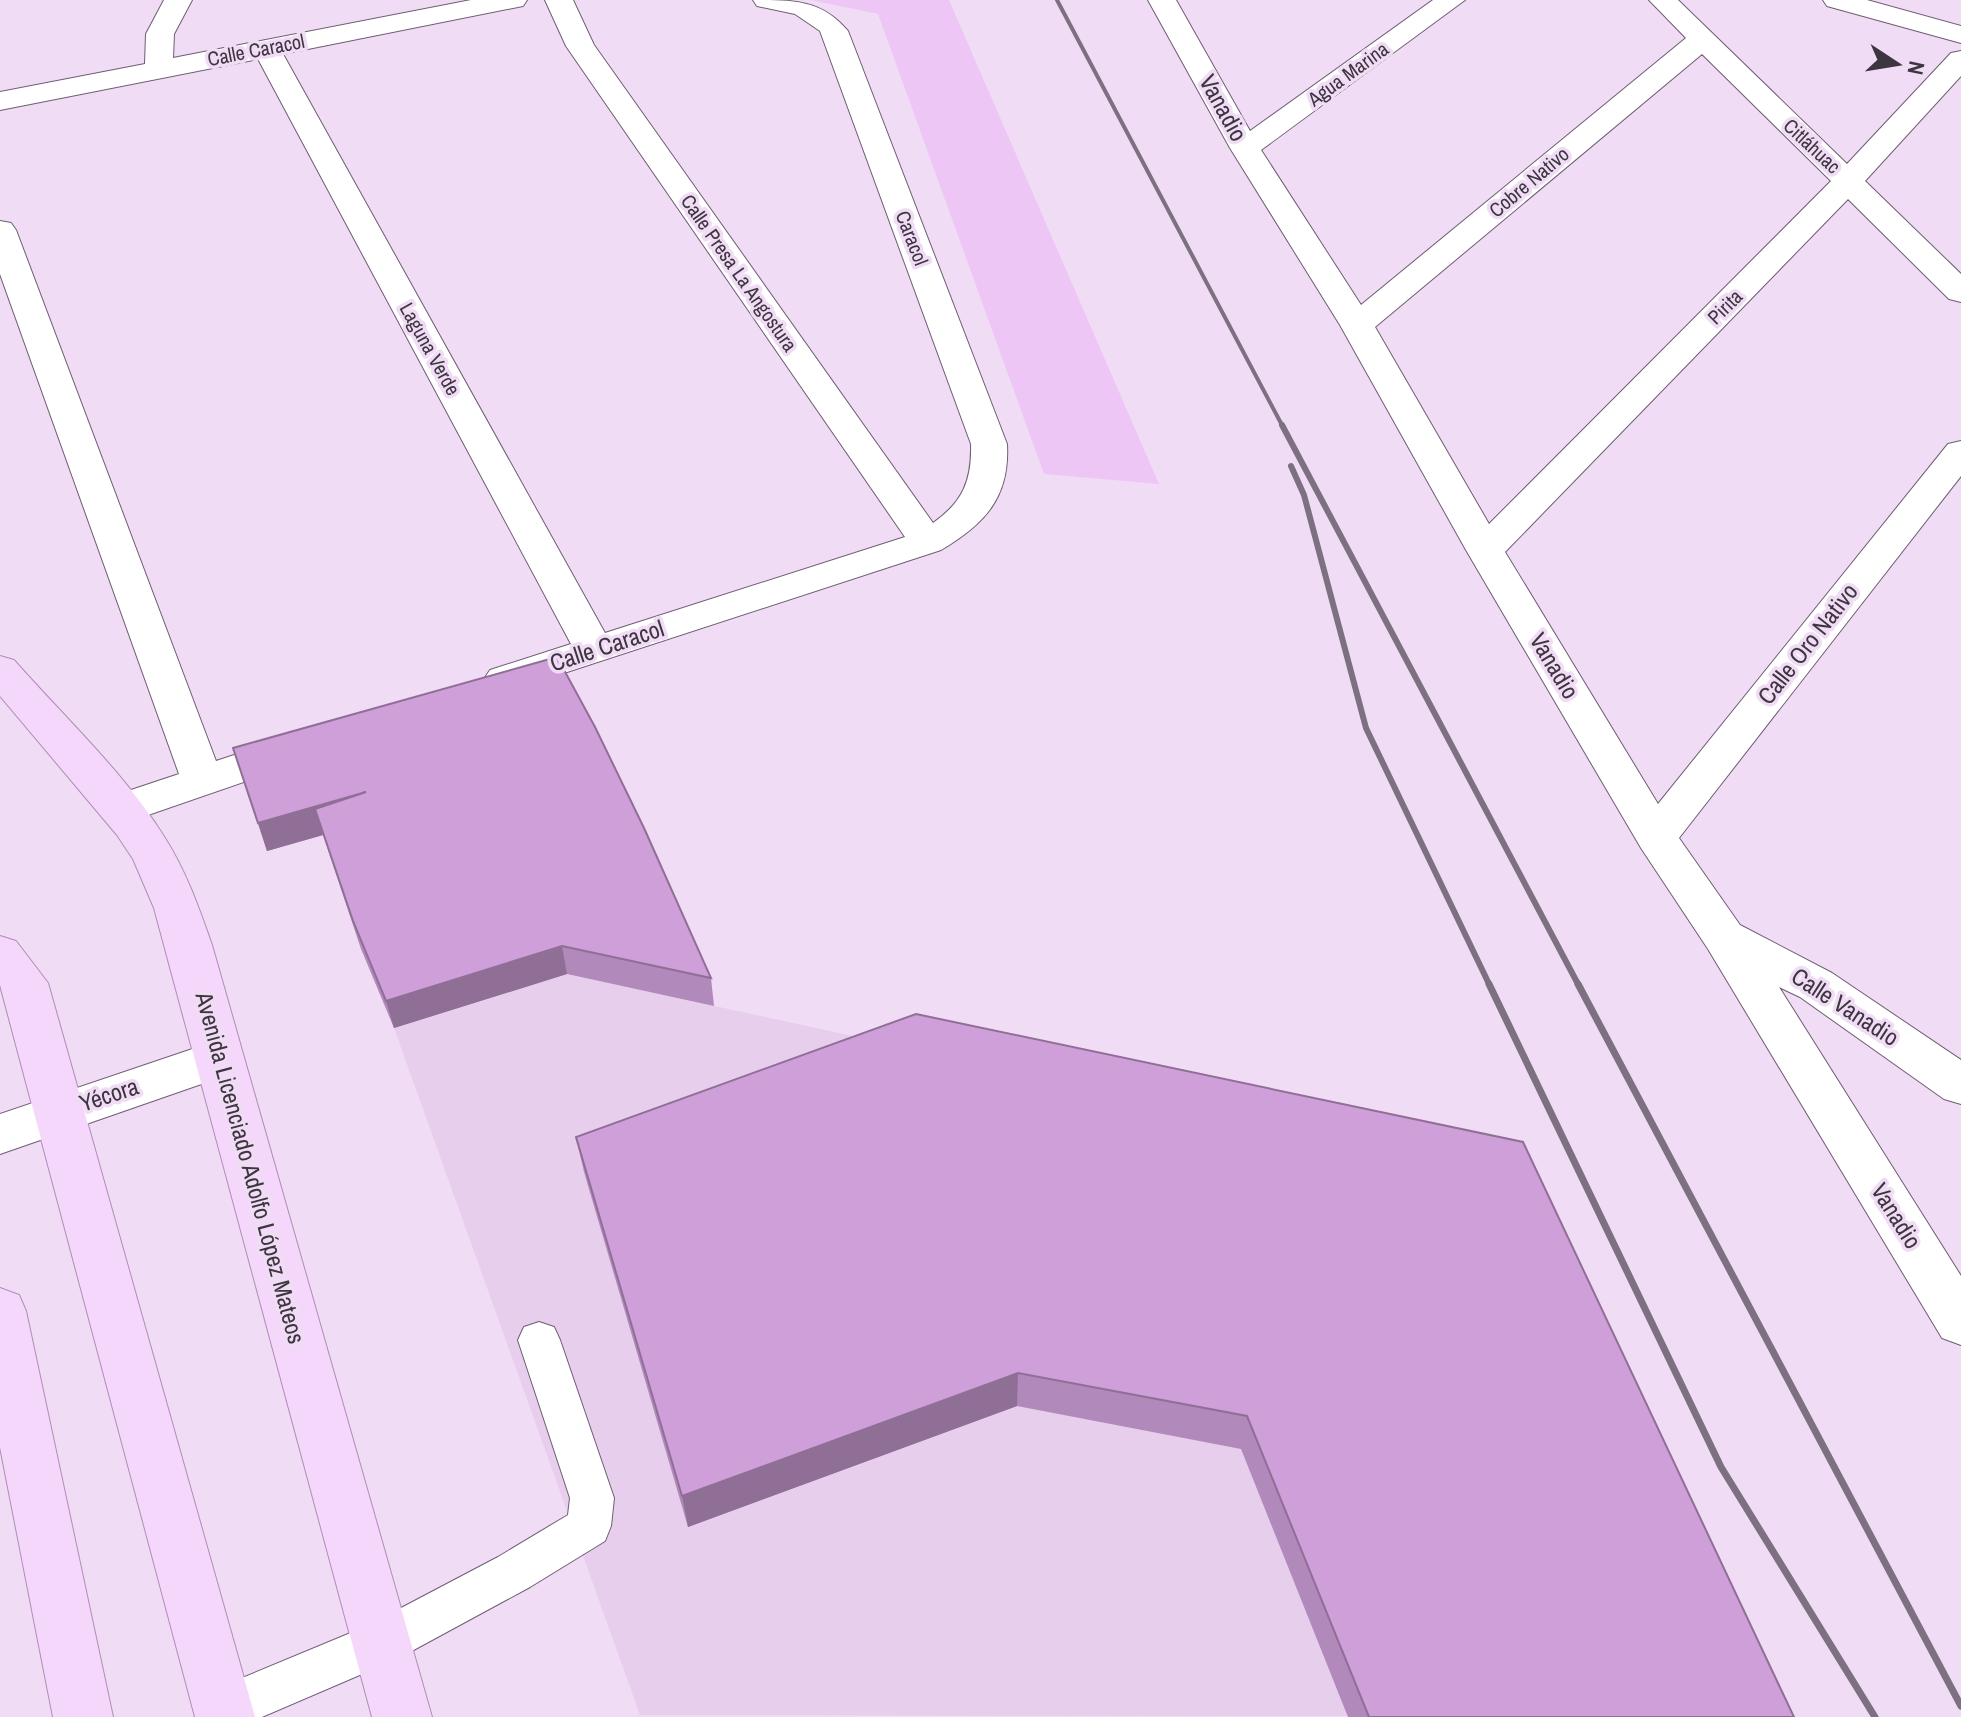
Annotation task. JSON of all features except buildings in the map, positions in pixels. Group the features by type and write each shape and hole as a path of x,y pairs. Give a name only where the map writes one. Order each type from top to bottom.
{"main road":[{"name":"Avenida Licenciado Adolfo López Mateos","path":"0,669 122,809 151,851 173,899 189,945 402,1717"},
{"path":"0,953 25,983 224,1713"},
{"path":"0,1311 83,1717"}],"street":[{"path":"159,59 165,20 178,0"},
{"name":"Calle Caracol","path":"0,101 398,0"},
{"name":"Calle Caracol","path":"0,76 266,48 513,0"},
{"name":"Calle Presa La Angostura","path":"559,0 580,46 928,542"},
{"name":"Caracol","path":"767,0 809,9 823,16 834,31 989,444"},
{"name":"Agua Marina","path":"1245,148 1451,0"},
{"name":"Citláhuac","path":"1663,0 1961,292"},
{"path":"1837,0 1961,35"},
{"name":"Vanadio","path":"1169,3 1245,148 1357,325 1485,550 1656,837 1724,937 1961,1322"},
{"name":"Cobre Nativo","path":"1357,325 1701,40"},
{"name":"Laguna Verde","path":"266,48 594,649"},
{"name":"Pirita","path":"1485,550 1849,180 1961,59"},
{"path":"0,230 202,779"},
{"name":"Calle Caracol","path":"474,689 928,542 950,530 967,515 984,492 992,467 989,444"},
{"name":"Calle Oro Nativo","path":"1656,837 1961,452"},
{"path":"122,809 322,739"},
{"name":"Calle Vanadio","path":"1724,937 1816,985 1961,1085"},
{"name":"Yécora","path":"0,1134 219,1059"}],"lane":[{"path":"224,1713 381,1643 514,1572 589,1526 592,1498 539,1340"}],"shaded area":[{"path":"811,0 949,0 1159,484 1044,474 878,14"},
{"path":"567,974 917,1050 1785,1717 640,1715 394,1028"}],"railway":[{"path":"1057,0 1283,427"},
{"path":"1282,425 1579,986"},
{"path":"1291,466 1304,495 1366,728 1490,986"},
{"path":"1489,984 1721,1467 1875,1717"},
{"path":"1578,984 1961,1706"}]}
